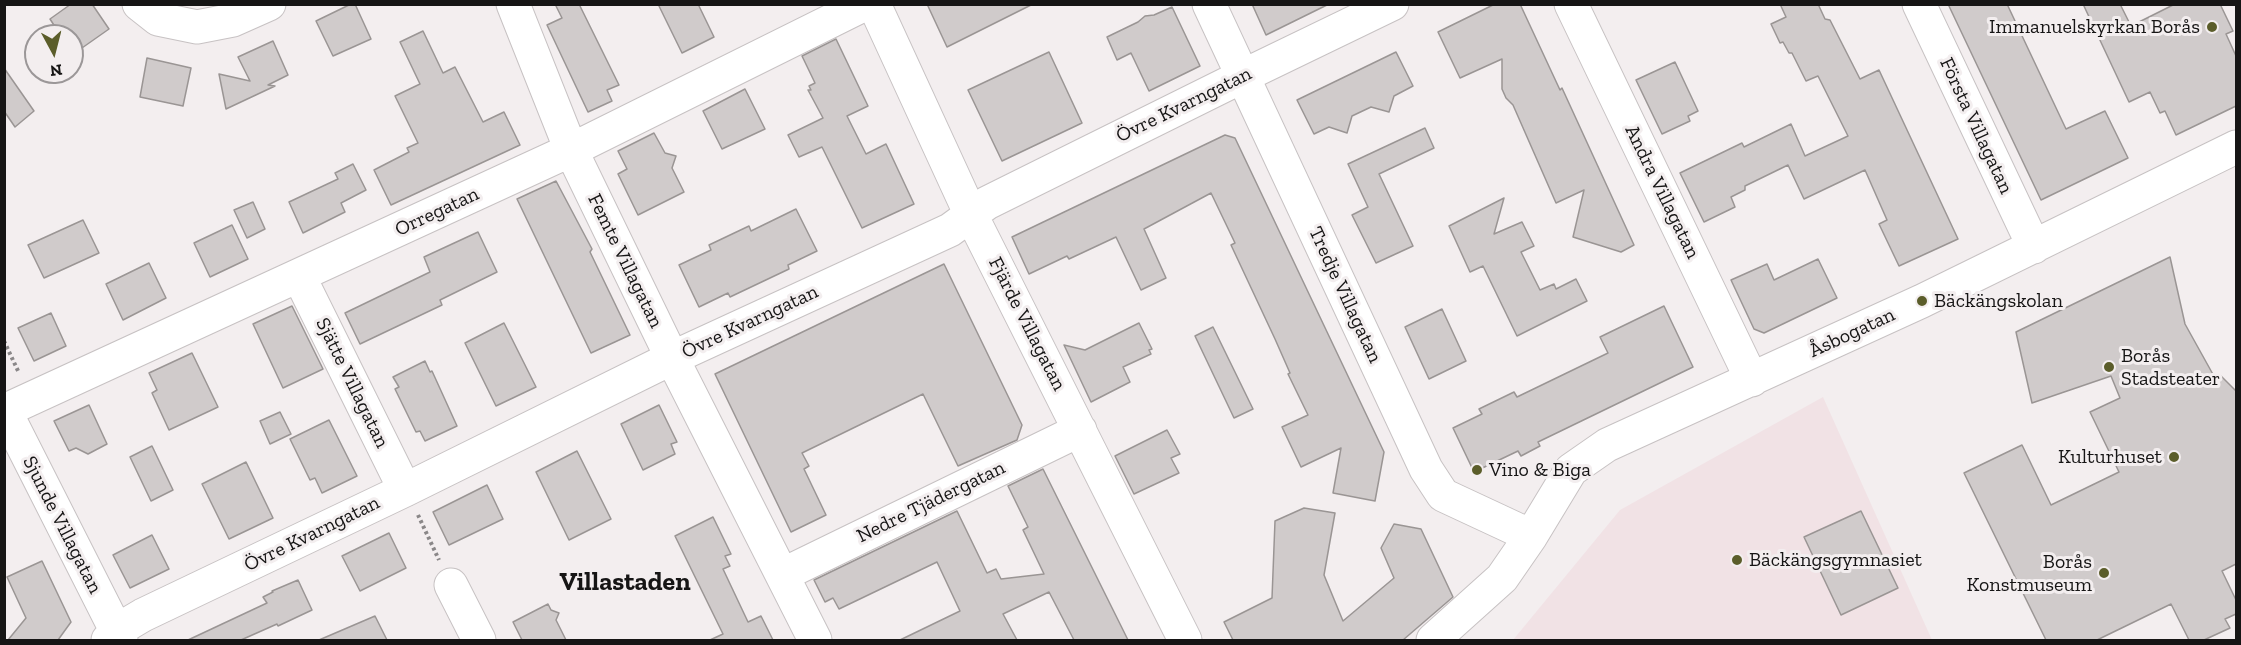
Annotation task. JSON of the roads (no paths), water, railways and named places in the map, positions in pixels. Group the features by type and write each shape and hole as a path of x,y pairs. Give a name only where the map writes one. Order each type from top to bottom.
{"street":[{"path":"139,4 158,19 197,27 233,20 269,4"},
{"name":"Femte Villagatan","path":"513,4 571,150 672,357 815,640"},
{"name":"Orregatan","path":"5,411 571,150 865,4"},
{"name":"Fjärde Villagatan","path":"874,4 971,215 1185,640"},
{"name":"Tredje Villagatan","path":"1209,4 1426,469 1443,495 1531,536"},
{"name":"Övre Kvarngatan","path":"115,638 144,615 405,490 672,357 950,230 987,203 1392,4"},
{"name":"Andra Villagatan","path":"1571,4 1752,380"},
{"name":"Första Villagatan","path":"1919,4 2034,247"},
{"name":"Åsbogatan","path":"1433,640 1503,578 1570,470 1607,445 1752,380 2034,247 2236,147"},
{"name":"Sjätte Villagatan","path":"299,276 405,490"},
{"name":"Sjunde Villagatan","path":"5,411 115,638"},
{"name":"Nedre Tjädergatan","path":"782,575 1080,430"},
{"path":"451,585 480,640"}],"place":[{"name":"Immanuelskyrkan Borås","path":"2212,27"},
{"name":"Bäckängskolan","path":"1922,301"},
{"name":"Borås Stadsteater","path":"2109,367"},
{"name":"Kulturhuset","path":"2174,457"},
{"name":"Vino & Biga","path":"1477,470"},
{"name":"Bäckängsgymnasiet","path":"1737,560"},
{"name":"Borås Konstmuseum","path":"2104,573"}],"district":[{"name":"Villastaden","path":"625,583"}]}
